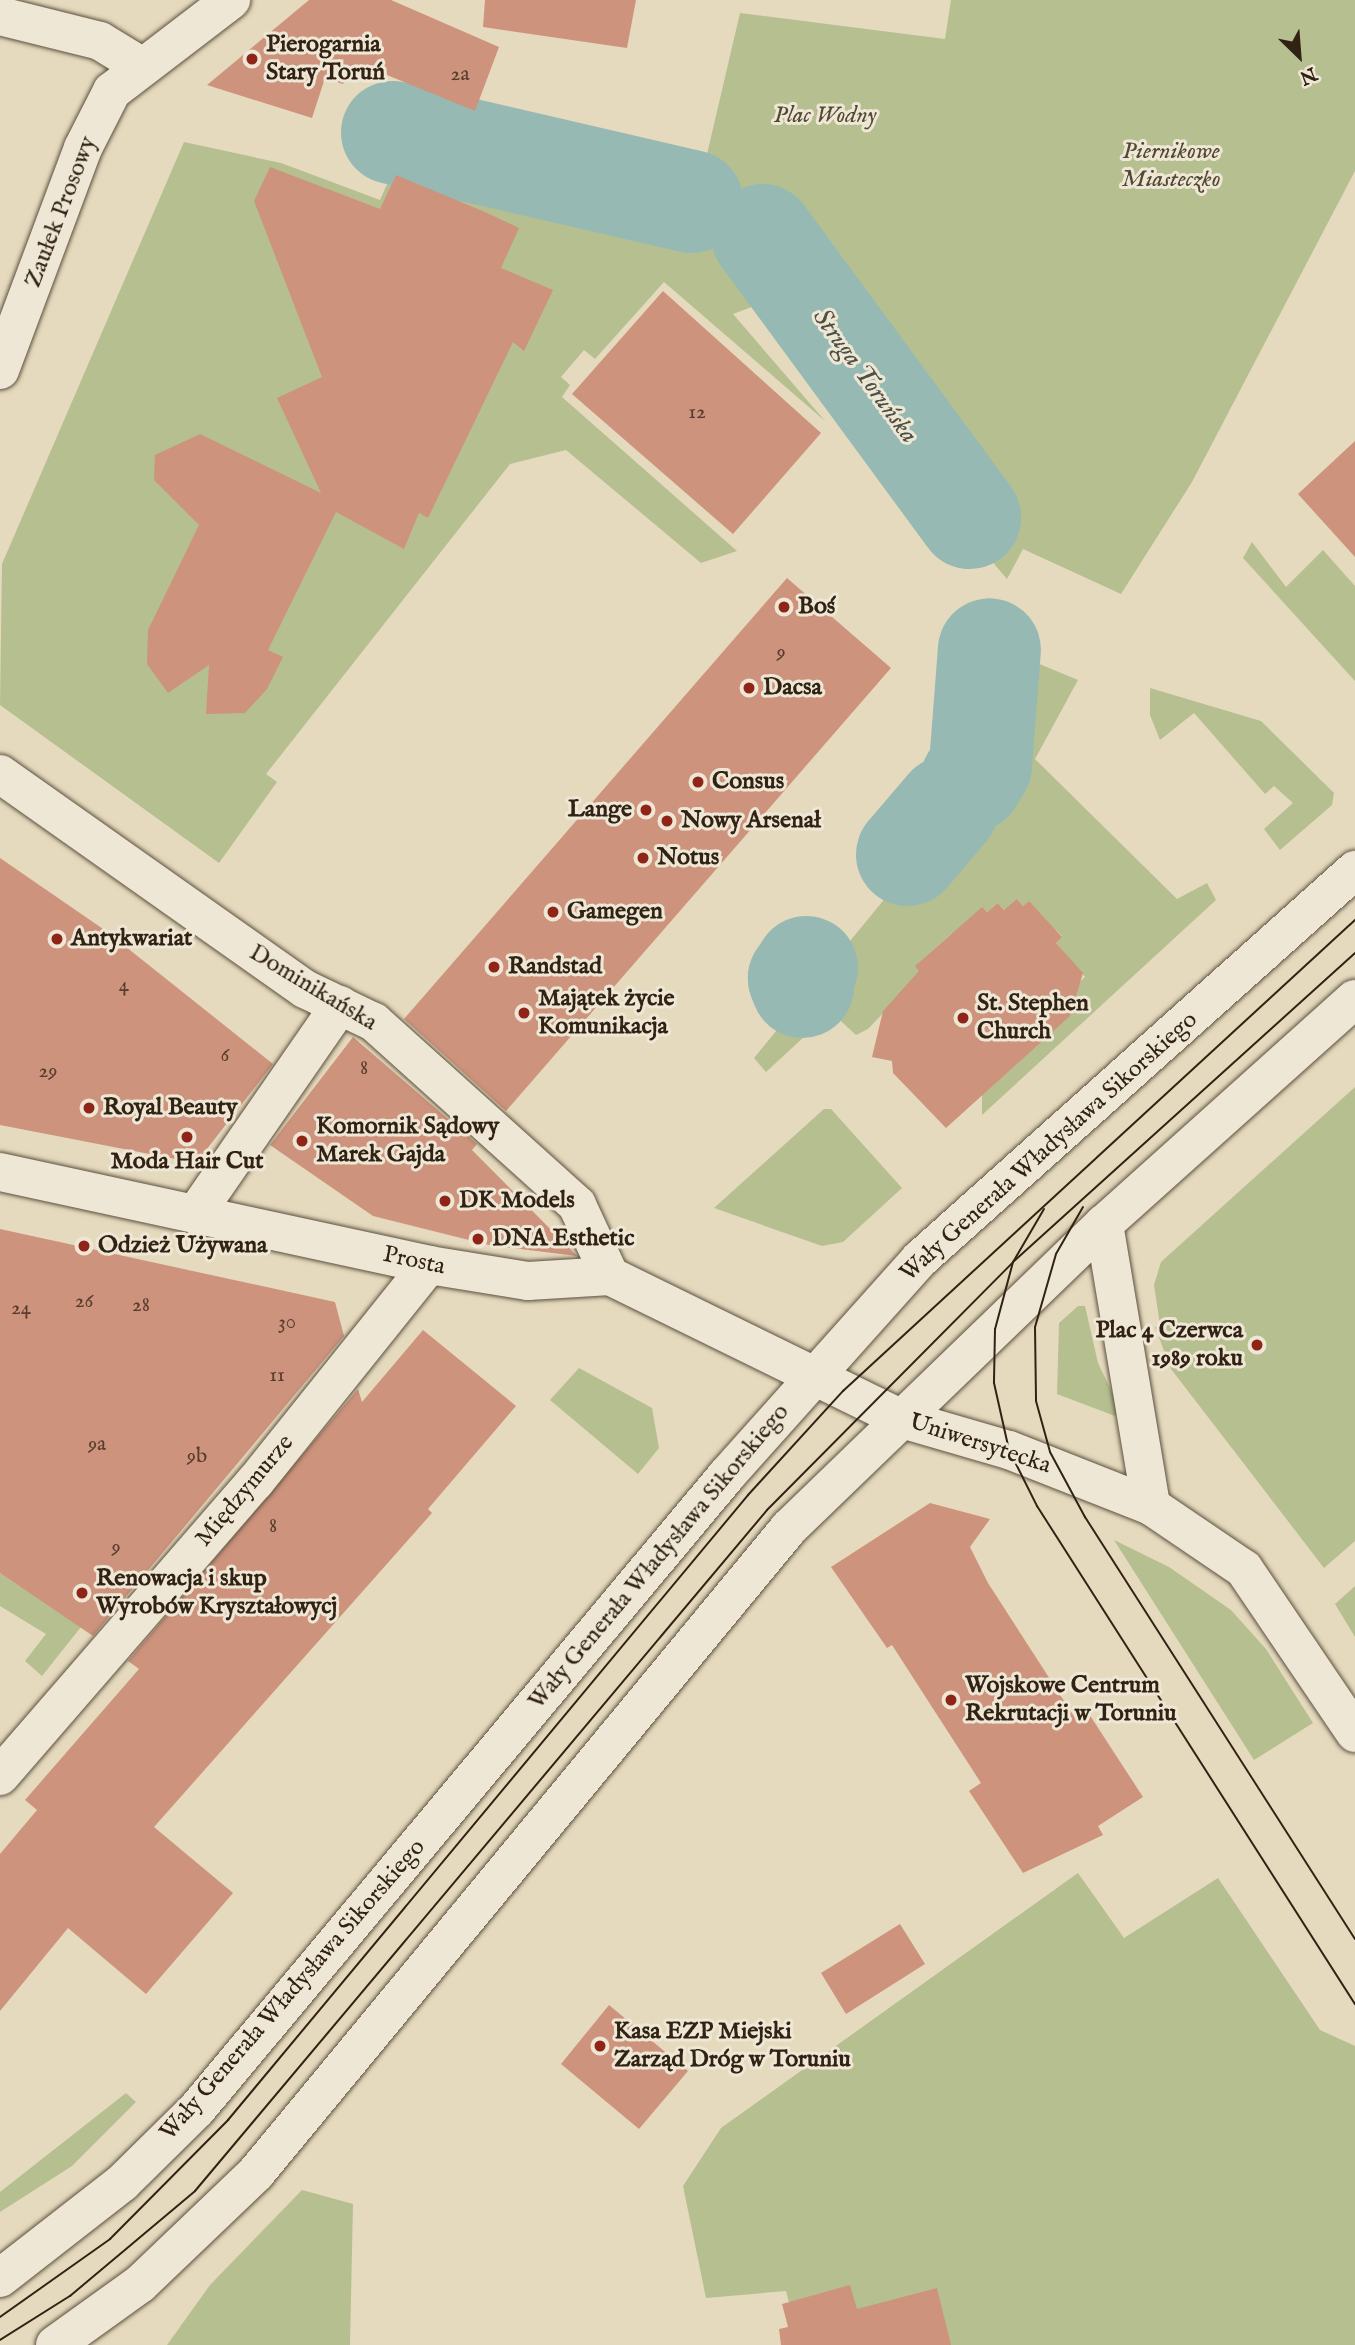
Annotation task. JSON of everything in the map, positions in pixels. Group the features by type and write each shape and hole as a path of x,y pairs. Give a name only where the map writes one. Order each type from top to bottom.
{"street":[{"name":"Zaułek Prosowy","path":"0,370 83,148 112,91 230,0"},
{"path":"0,16 100,41 141,66"},
{"name":"Dominikańska","path":"0,774 305,989 374,1023 577,1205 610,1276"},
{"name":"Wały Generała Władysława Sikorskiego","path":"0,2278 122,2183 197,2109 812,1376 920,1259 1355,870"},
{"path":"55,2345 140,2284 256,2174 789,1528 1104,1224 1355,999"},
{"path":"196,1213 340,1005"},
{"name":"Prosta","path":"0,1172 429,1265 528,1281 610,1276 812,1376"},
{"path":"1104,1224 1151,1506"},
{"name":"Międzymurze","path":"0,1776 255,1482 429,1265"},
{"name":"Uniwersytecka","path":"812,1376 902,1419 1009,1450 1151,1506 1244,1569 1355,1733"}],"green space":[{"path":"951,0 1355,0 1355,171 1192,482 1121,594 1023,549 1007,579 770,300 733,314 825,421 664,282 595,359 584,350 561,377 570,385 562,397 737,551 701,563 566,450 510,464 266,774 277,782 219,863 0,705 2,564 184,142 281,163 380,200 403,148 693,214 740,13 945,39"},
{"path":"1252,542 1286,587 1323,550 1355,586 1355,681 1243,558"},
{"path":"996,646 1078,680 1035,759 1177,899 1207,883 1216,900 982,1115 982,1095 1014,1066 1062,998 1085,977 1056,943 1062,936 1056,930 1051,936 1029,901 1023,906 1017,899 1009,915 998,903 987,912 981,907 984,919 951,934 921,961 916,966 921,973 868,1029 856,1035 831,1012 766,1072 754,1058 988,773"},
{"path":"1150,688 1261,721 1334,793 1332,805 1280,850 1264,829 1293,803 1274,786 1265,794 1194,713 1160,740 1150,715"},
{"name":"Plac 4 Czerwca 1989 roku","path":"1355,1087 1355,1541 1324,1568 1171,1369 1155,1327 1160,1325 1154,1285 1161,1262"},
{"path":"824,1109 831,1109 902,1188 843,1242 822,1246 714,1208"},
{"path":"1078,1306 1085,1306 1098,1363 1119,1407 1115,1416 1057,1394 1059,1323"},
{"path":"579,1368 652,1408 659,1448 638,1474 550,1400"},
{"path":"1114,1540 1169,1567 1231,1610 1266,1649 1313,1723 1254,1760"},
{"path":"0,1573 81,1627 42,1676 25,1661 46,1634 0,1606"},
{"path":"1355,1586 1355,1637 1335,1604"},
{"path":"1078,1873 1124,1938 1218,1878 1320,2030 1355,2046 1355,2345 800,2345 786,2291 706,2298 683,2186 721,2128"},
{"path":"126,2093 136,2102 72,2166 0,2212 0,2192"},
{"path":"302,2190 353,2204 350,2345 167,2345 210,2285"}],"building":[{"path":"309,0 391,0 499,47 475,111 360,64 343,84 325,78 312,118 207,85"},
{"path":"485,0 636,0 627,48 483,27"},
{"path":"270,167 380,209 396,175 485,212 519,228 501,268 553,290 524,351 513,342 428,518 419,513 404,549 336,512 268,650 283,657 267,689 245,713 206,714 209,665 168,693 147,664 148,630 199,525 154,480 155,455 200,434 321,493 277,398 322,377 254,201"},
{"path":"663,291 821,433 733,534 572,394"},
{"path":"1355,441 1355,557 1298,494"},
{"name":"Nowy Arsenał","path":"787,578 891,668 506,1111 404,1019"},
{"path":"0,858 106,931 273,1064 196,1163 0,1125"},
{"name":"St. Stephen Church","path":"1017,899 1023,906 1029,901 1062,937 1056,943 1083,973 1070,1016 946,1128 893,1073 892,1061 872,1057 883,1011 919,971 915,966 982,907 987,912 998,903 1004,910"},
{"path":"353,1037 477,1144 472,1150 577,1256 489,1245 373,1216 270,1145"},
{"path":"0,1229 335,1302 344,1336 93,1636 0,1573"},
{"path":"423,1330 516,1406 428,1509 432,1513 154,1827 233,1893 146,1994 68,1928 0,2011 0,1854 37,1810 25,1800 139,1669 128,1661 358,1389 362,1402"},
{"path":"930,1503 990,1519 970,1547 988,1583 1077,1721 1089,1714 1143,1797 1098,1826 1103,1835 1023,1873 969,1791 981,1783 892,1645 887,1648 831,1567"},
{"path":"900,1924 925,1964 846,2014 821,1973"},
{"path":"609,2005 688,2071 639,2129 561,2064"},
{"path":"850,2285 857,2309 937,2288 951,2345 781,2345 779,2329 788,2327 782,2304"}],"waterway":[{"name":"Struga Toruńska","path":"392,132 691,201"},
{"name":"Struga Toruńska","path":"762,235 969,517"},
{"name":"Struga Toruńska","path":"971,780 980,765 989,649"},
{"name":"Struga Toruńska","path":"907,854 947,807"},
{"name":"Struga Toruńska","path":"802,986 799,978 806,967"}],"tram line":[{"path":"0,2317 110,2239 228,2120 748,1495 843,1391 1355,920"},
{"path":"0,2340 70,2296 195,2191 767,1510 1013,1262 1355,953"},
{"path":"1083,1207 1056,1254 1035,1327 1036,1401 1050,1452 1085,1517 1355,1939"},
{"path":"1044,1209 1013,1262 995,1329 994,1383 1009,1450 1037,1506 1355,2004"}],"place":[{"name":"Pierogarnia Stary Toruń","path":"252,59"},
{"name":"Boś","path":"784,607"},
{"name":"Dacsa","path":"749,688"},
{"name":"Consus","path":"698,782"},
{"name":"Lange","path":"646,810"},
{"name":"Nowy Arsenał","path":"667,821"},
{"name":"Notus","path":"643,858"},
{"name":"Gamegen","path":"553,912"},
{"name":"Antykwariat","path":"57,939"},
{"name":"Randstad","path":"494,967"},
{"name":"Majątek życie Komunikacja","path":"524,1013"},
{"name":"St. Stephen Church","path":"963,1018"},
{"name":"Royal Beauty","path":"89,1108"},
{"name":"Moda Hair Cut","path":"187,1137"},
{"name":"Komornik Sądowy Marek Gajda","path":"302,1141"},
{"name":"DK Models","path":"445,1201"},
{"name":"DNA Esthetic","path":"478,1239"},
{"name":"Odzież Używana","path":"84,1246"},
{"name":"Plac 4 Czerwca 1989 roku","path":"1257,1345"},
{"name":"Renowacja i skup Wyrobów Kryształowycj","path":"82,1593"},
{"name":"Wojskowe Centrum Rekrutacji w Toruniu","path":"951,1700"},
{"name":"Kasa EZP Miejski Zarząd Dróg w Toruniu","path":"600,2046"}],"park label":[{"name":"Plac Wodny","path":"825,116"},
{"name":"Piernikowe Miasteczko","path":"1171,166"}]}
